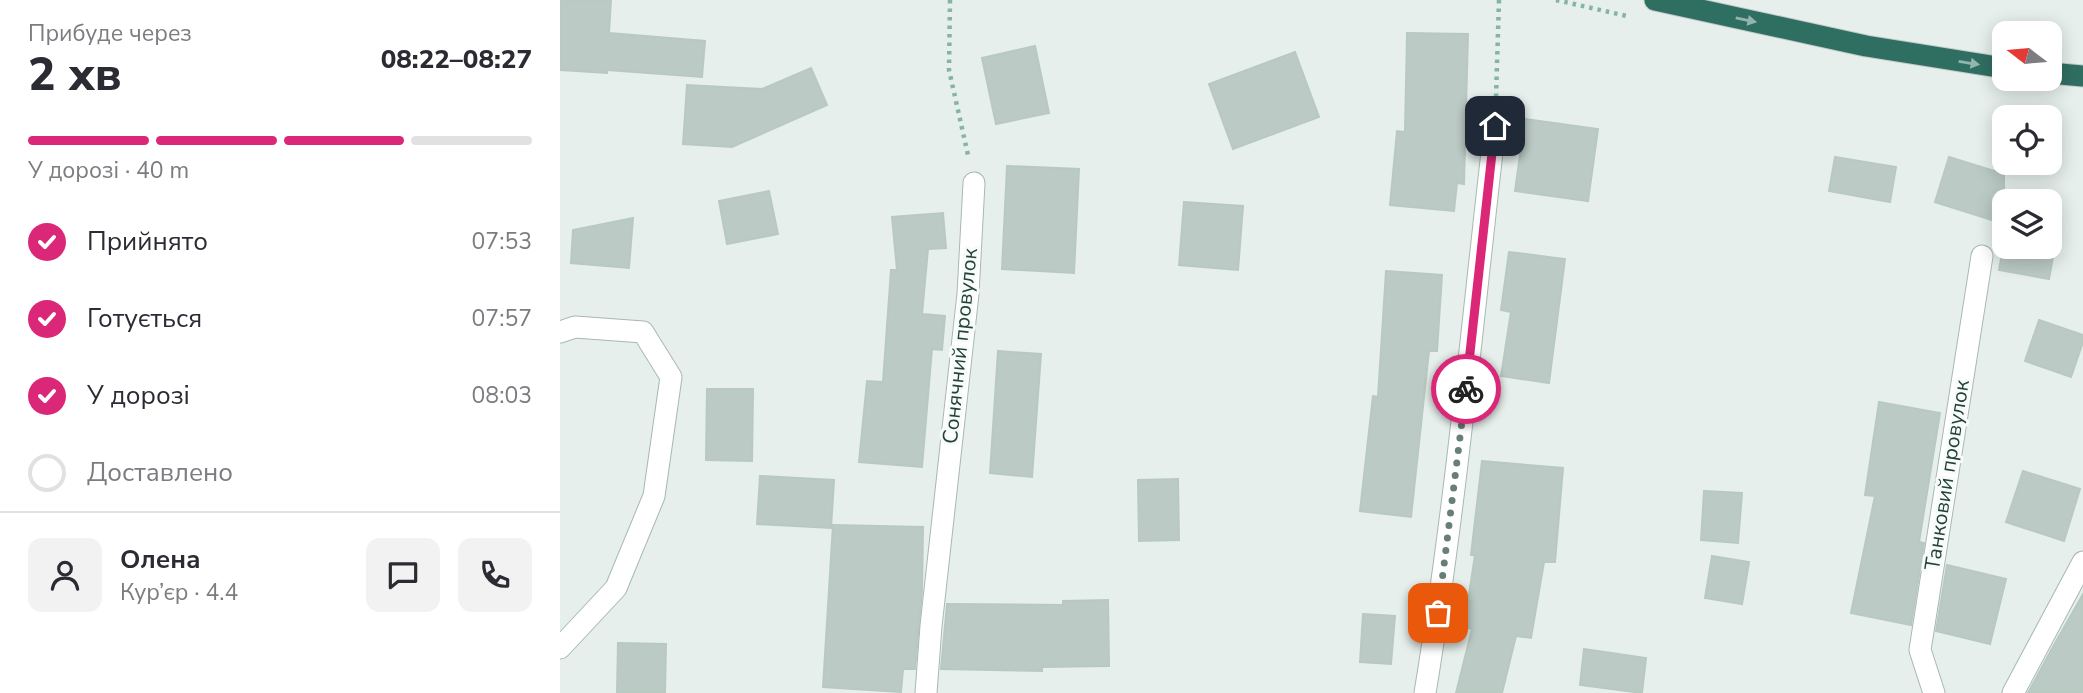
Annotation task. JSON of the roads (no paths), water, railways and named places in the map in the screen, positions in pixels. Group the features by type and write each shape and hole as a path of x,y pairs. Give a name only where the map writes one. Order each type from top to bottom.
{"highway":[{"path":"1656,0 1866,46 1992,66"},
{"path":"2062,74 2083,76"}],"street":[{"path":"1425,693 1443,586 1495,126"},
{"name":"Сонячний провулок","path":"926,693 968,294 974,183"},
{"name":"Танковий провулок","path":"1934,693 1920,650 1982,257"},
{"path":"560,332 575,327 643,332 671,377 654,496 616,588 560,648"},
{"path":"2014,693 2083,562"}]}
